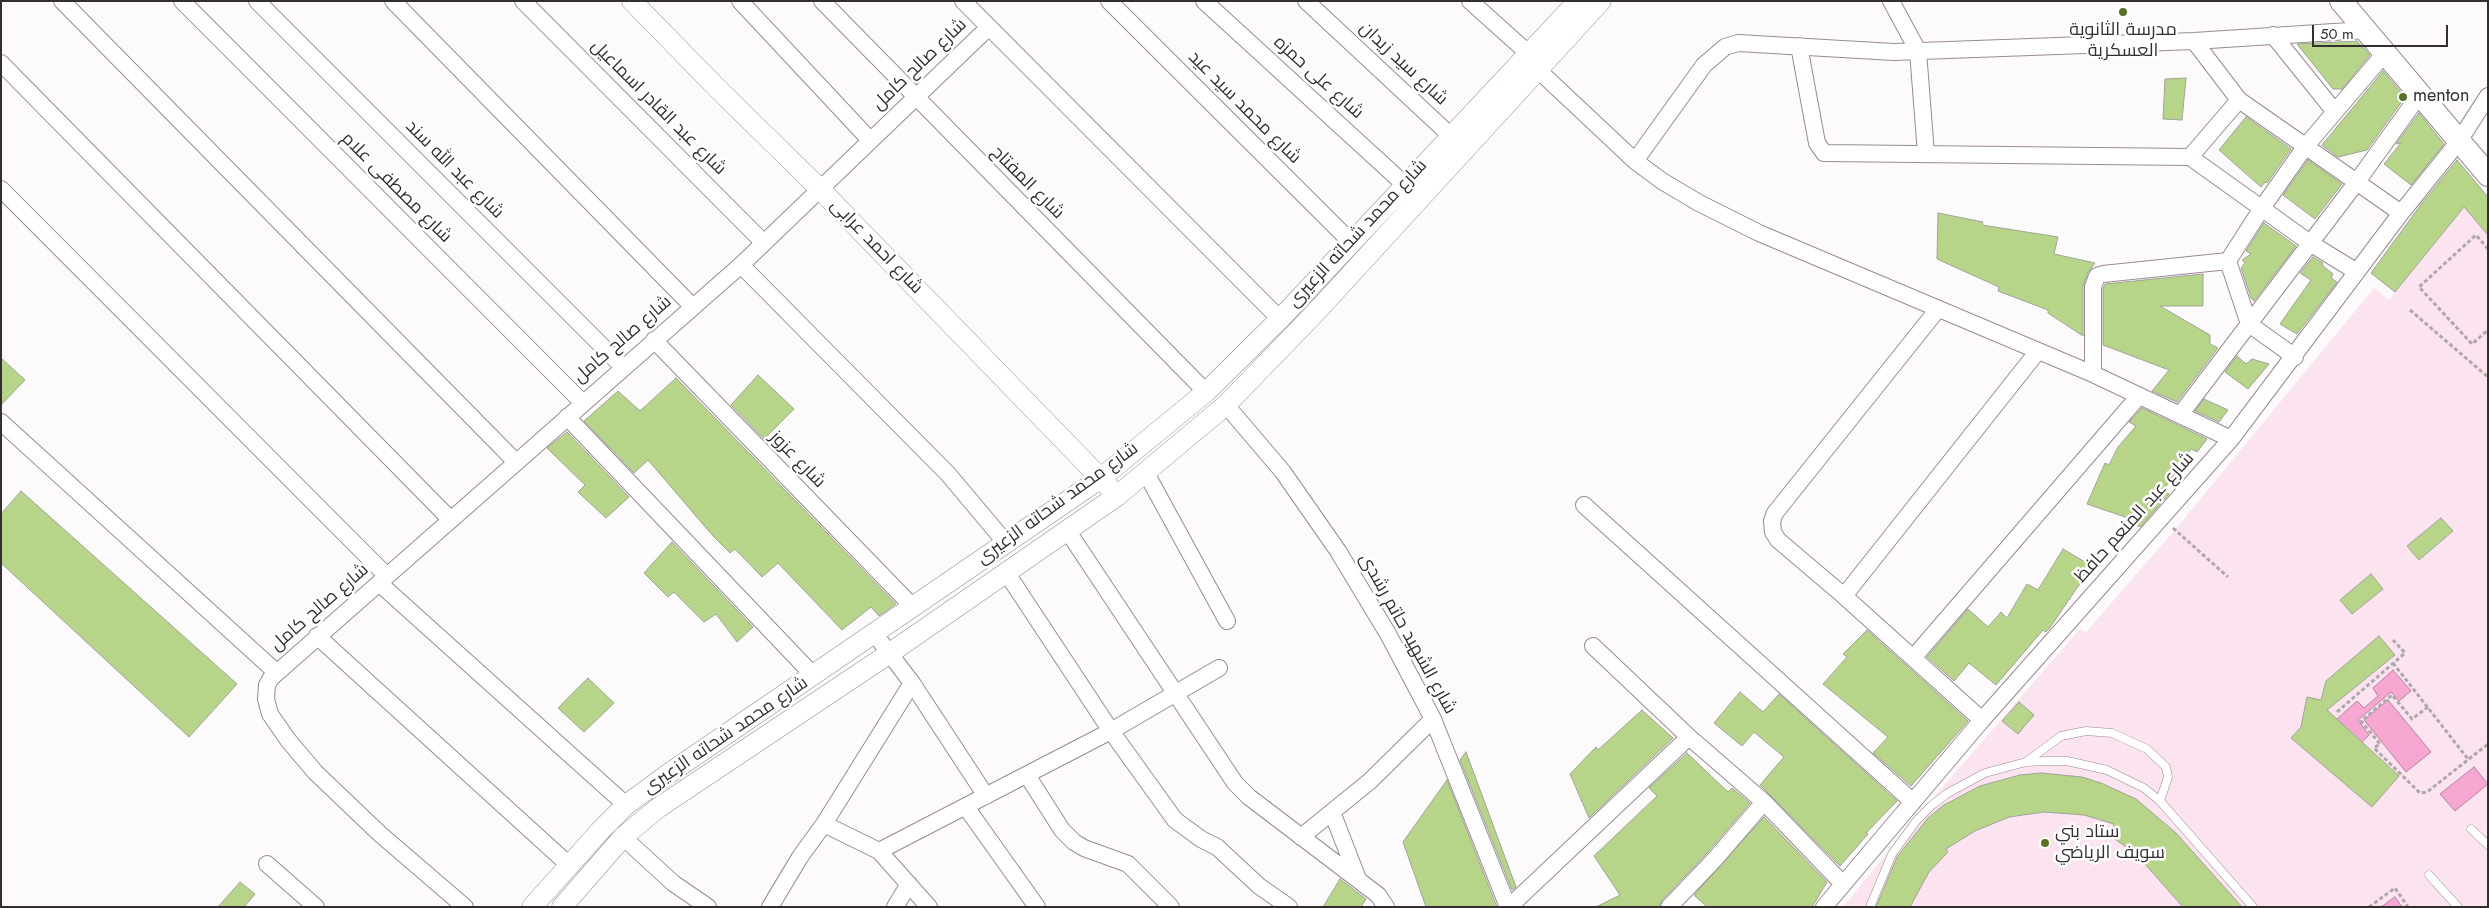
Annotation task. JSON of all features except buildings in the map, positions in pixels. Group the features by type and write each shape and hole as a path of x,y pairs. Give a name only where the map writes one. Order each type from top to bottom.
{"main road":[{"path":"2341,1 2488,175"}],"street":[{"path":"62,1 516,462"},
{"name":"شارع مصطفى علام","path":"182,1 583,402"},
{"name":"شارع عبد الله سند","path":"257,1 623,367"},
{"path":"393,1 692,306"},
{"name":"شارع عبد القادر اسماعيل","path":"523,1 764,243"},
{"name":"شارع احمد عرابى","path":"632,1 716,88 821,190 1117,496"},
{"path":"740,1 870,140"},
{"name":"شارع المفتاح","path":"822,1 915,98 1206,392"},
{"path":"963,1 1278,321 1288,327 1289,341"},
{"name":"شارع محمد سيد عيد","path":"1109,1 1352,242"},
{"name":"شارع على حمزه","path":"1204,1 1404,184"},
{"name":"شارع سيد زيدان","path":"1306,1 1451,136"},
{"path":"1470,1 1634,161 1662,181 1699,203 1759,233 2093,374 2231,439"},
{"name":"شارع محمد شحاته الزعيرى","path":"562,907 623,836 670,799 890,652 1117,496 1226,405 1317,311 1532,61 1578,1"},
{"name":"شارع محمد شحاته الزعيرى","path":"532,907 568,865 626,805 670,772 814,676 1101,478 1206,392 1278,321 1404,184 1451,136 1532,61 1601,1"},
{"path":"1891,1 1918,51 1926,154"},
{"name":"شارع صالح كامل","path":"276,672 741,264 821,190 870,140 988,28"},
{"path":"1634,161 1713,55 1724,47 1738,43 1866,52 1918,51 2194,41 2365,30"},
{"path":"2273,35 2335,112"},
{"path":"2194,41 2239,100 2401,213"},
{"path":"1799,46 1817,143 1824,153 2190,157 2310,243 2357,272"},
{"path":"2228,261 2305,147 2385,54"},
{"path":"1,63 451,520"},
{"path":"2180,415 2420,94"},
{"name":"شارع عبد المنعم حافظ","path":"1824,907 1982,720 2231,439 2295,357 2401,213 2459,141 2488,96"},
{"path":"2190,157 2239,100"},
{"path":"1,189 383,580 626,805"},
{"path":"2228,261 2249,324 2295,357"},
{"path":"2093,374 2093,287 2097,276 2228,261"},
{"path":"741,264 948,474 1006,543"},
{"path":"1301,296 1300,300 1303,310 1307,312 1317,311"},
{"path":"1938,309 1775,513 1772,521 1773,532 1778,540 1844,596 1982,720"},
{"name":"شارع عزوز","path":"654,340 912,607"},
{"path":"1844,596 2038,351"},
{"path":"1914,658 2139,396"},
{"name":"شارع الشهيد حاتم رشدى","path":"1226,405 1283,472 1338,551 1388,634 1433,719 1508,907"},
{"path":"566,417 814,676"},
{"path":"1,422 276,672 267,685 266,699 270,714 288,740 316,772 380,834 465,907"},
{"path":"1146,473 1227,621"},
{"path":"1584,505 1913,802"},
{"path":"1067,530 1235,783 1249,797 1378,894 1386,907"},
{"path":"1006,572 1111,730 1175,820 1185,829 1218,847 1259,886 1289,907"},
{"path":"874,633 912,683 986,796"},
{"path":"317,636 568,865"},
{"path":"1593,646 1689,737 1764,802 1844,884"},
{"path":"879,851 1111,730 1219,668"},
{"path":"770,907 912,683"},
{"path":"1301,837 1370,781 1433,719"},
{"path":"1508,907 1689,737"},
{"path":"1027,775 1062,830 1074,842 1084,848 1128,864 1171,907"},
{"path":"1669,907 1716,859 1764,802"},
{"path":"966,807 1037,907"},
{"path":"1332,812 1358,879"},
{"path":"824,824 879,851 929,907"},
{"path":"623,836 673,883 708,907"},
{"path":"267,864 316,907"},
{"path":"895,907 909,884"}],"lane":[{"path":"2026,762 2061,736 2086,731 2118,735 2147,749 2166,767 2168,776 2160,801"},
{"path":"1870,907 1892,854 1916,820 1948,793 1986,773 2026,762 2067,761 2093,766 2126,778 2160,801 2253,907"},
{"path":"2471,829 2488,845"},
{"path":"2429,875 2458,907"}],"path":[{"path":"2488,250 2476,235 2418,286 2472,344 2488,330"},
{"path":"2410,310 2488,377"},
{"path":"2161,519 2228,577"},
{"path":"2337,712 2405,653 2393,640"},
{"path":"2393,663 2468,759"},
{"path":"2428,707 2412,719 2392,695 2361,721 2380,744 2374,748 2420,793 2427,792 2488,744"},
{"path":"2369,907 2395,888 2408,907"}],"shaded area":[{"path":"2464,207 2488,235 2488,907 1843,907 1920,813 2080,629 2086,632 2175,530 2374,288 2389,300"},
{"path":"2393,670 2411,691 2399,701 2391,692 2358,720 2369,735 2361,743 2337,719 2357,701 2364,708 2378,696 2373,688"},
{"path":"2388,700 2431,752 2406,772 2364,720"},
{"path":"2474,767 2488,784 2455,811 2440,794"},
{"path":"2395,897 2402,907 2381,907"}],"place":[{"name":"مدرسة الثانوية العسكرية","path":"2123,12"},
{"name":"menton","path":"2403,97"},
{"name":"ستاد بني سويف الرياضي","path":"2045,843"}]}
